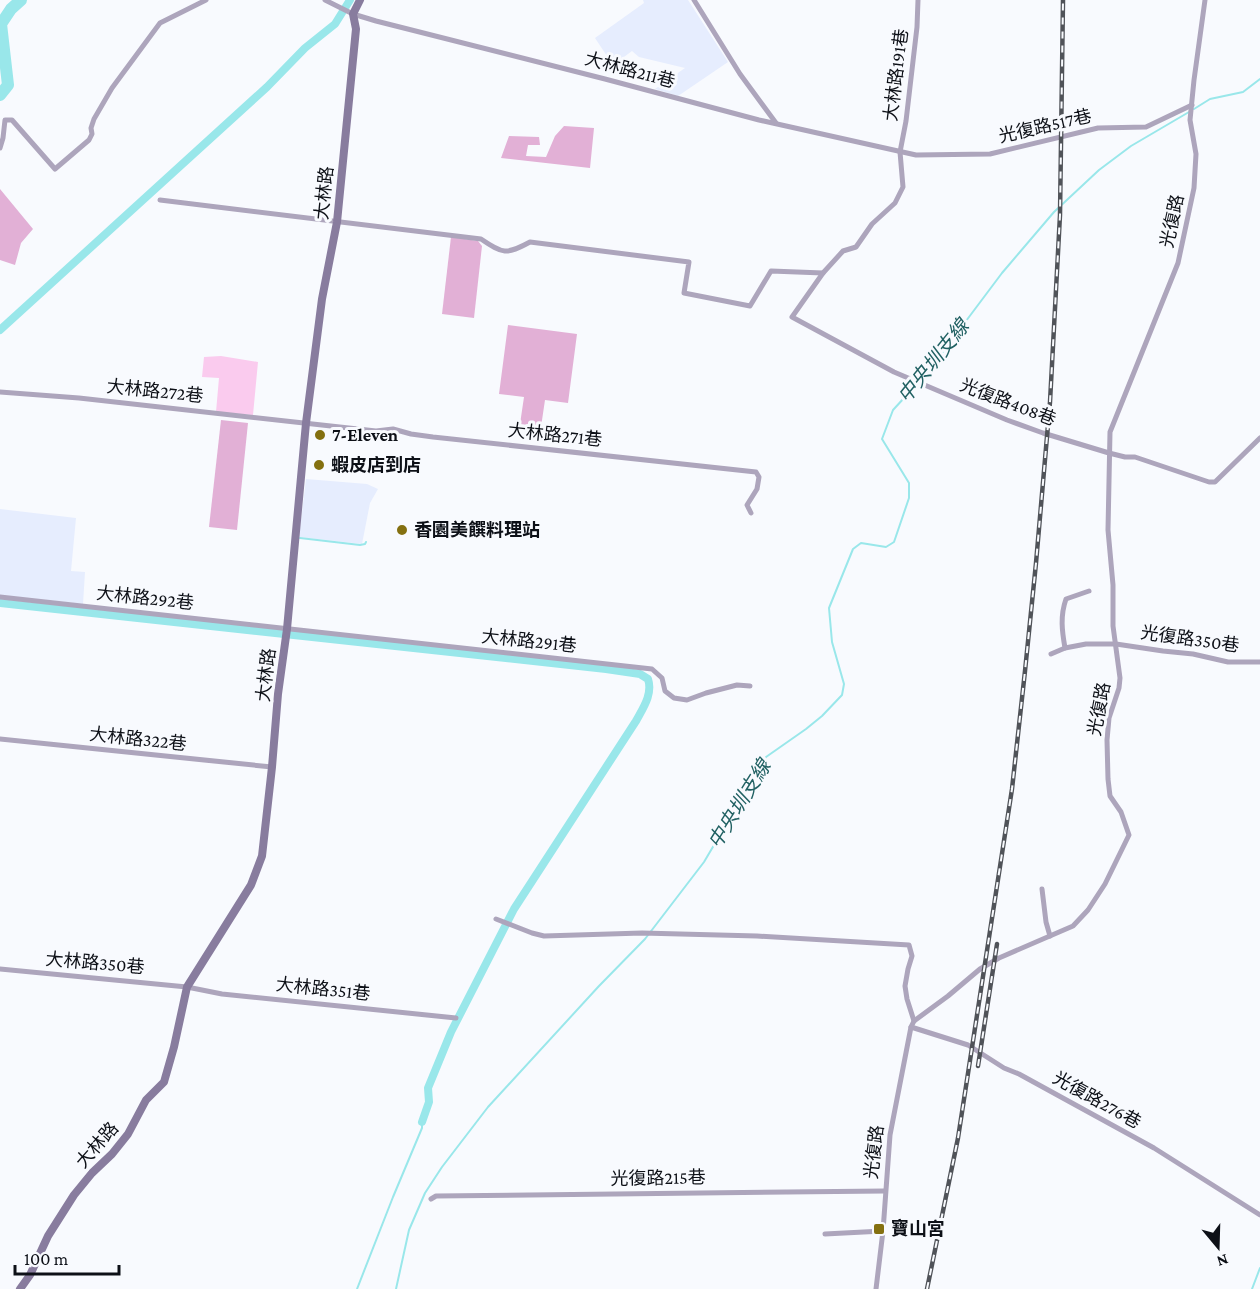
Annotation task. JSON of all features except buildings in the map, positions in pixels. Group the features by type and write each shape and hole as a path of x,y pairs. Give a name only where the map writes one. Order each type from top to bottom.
{"street":[{"path":"0,148 5,120 12,120 55,169 88,140 92,134 94,119 112,88 160,23 206,0"},
{"name":"大林路211巷","path":"325,0 353,14 376,21 777,124 900,152"},
{"name":"大林路","path":"20,1289 26,1283 48,1236 74,1195 128,1134 146,1100 164,1082 187,987 253,881 262,856 278,694 287,629 306,423 322,299 337,222 356,29 353,14 360,0"},
{"path":"694,0 740,74 777,124"},
{"name":"大林路191巷","path":"823,273 843,250 856,247 872,224 895,203 903,187 900,152 906,121 918,0"},
{"name":"光復路","path":"876,1289 890,1135 912,1024 980,969 999,958 1072,926 1088,910 1105,884 1129,835 1121,812 1110,796 1108,779 1109,718 1120,678 1113,626 1113,585 1108,530 1110,432 1178,263 1194,188 1196,154 1190,120 1205,0"},
{"name":"光復路517巷","path":"900,152 916,155 990,154 1098,128 1146,126 1192,105"},
{"path":"160,200 481,239 505,252 530,242 689,262 684,293 750,306 771,271 823,273"},
{"name":"光復路408巷","path":"823,273 792,317 894,372 1007,420 1109,453 1135,457 1209,482 1215,482 1260,438"},
{"name":"大林路272巷","path":"0,392 79,398 306,423"},
{"name":"大林路271巷","path":"306,423 376,431 393,429 433,438 756,472 759,477 757,489 747,505 751,513"},
{"path":"1065,648 1062,611 1066,599 1089,591"},
{"name":"大林路292巷","path":"0,597 287,629"},
{"name":"大林路291巷","path":"287,629 652,669 662,678 665,691 674,698 687,700 737,685 750,686"},
{"name":"光復路350巷","path":"1051,654 1065,648 1086,644 1116,644 1193,654 1228,662 1260,662"},
{"name":"大林路322巷","path":"0,739 272,767"},
{"path":"1042,889 1050,936"},
{"path":"496,919 544,936 645,933 757,936 909,945 912,956 905,986 912,1024"},
{"name":"大林路350巷","path":"0,969 187,987"},
{"name":"大林路351巷","path":"187,987 222,994 456,1018"},
{"name":"光復路276巷","path":"912,1024 968,1045 1004,1068 1154,1148 1260,1215"},
{"name":"光復路215巷","path":"431,1199 436,1196 885,1191"},
{"path":"825,1234 883,1231"}],"shaded area":[{"path":"643,0 688,0 728,62 678,96 655,89 685,68 639,57 632,51 613,65 595,38 644,3"},
{"path":"564,126 594,128 590,168 501,158 509,136 539,137 540,145 528,145 526,156 546,157 555,136"},
{"path":"0,189 33,229 21,243 15,265 0,260"},
{"path":"451,237 478,241 482,246 474,318 442,314"},
{"path":"508,325 577,334 568,403 545,400 541,427 520,424 524,397 499,394"},
{"path":"221,356 258,362 253,415 216,412 219,378 202,377 204,357"},
{"path":"221,420 248,423 237,530 209,527"},
{"path":"306,479 367,484 378,489 370,503 362,544 299,537"},
{"path":"0,509 76,518 71,571 85,572 83,604 0,595"}],"waterway":[{"path":"0,95 8,85 1,24 11,9 21,0"},
{"path":"0,330 267,87 305,48 335,24 350,0"},
{"name":"中央圳支線","path":"1194,109 1210,99 1243,92 1260,79"},
{"name":"中央圳支線","path":"396,1289 409,1230 425,1193 442,1167 488,1107 645,939 704,862 766,757 822,716 842,695 844,684 832,642 829,608 853,549 861,543 886,547 894,542 909,498 909,483 882,439 893,410 927,373 1002,273 1054,212 1099,170 1131,146 1189,112"},
{"path":"300,538 360,545 366,542"},
{"path":"0,603 606,669 640,674 648,679 648,695 636,721 514,909 451,1032 428,1088 429,1102 422,1122"},
{"path":"357,1289 422,1128 422,1122"},
{"path":"1252,1289 1260,1268"}],"railway":[{"path":"927,1289 958,1138 1012,789 1025,671 1050,402 1060,215 1063,0"},
{"path":"978,1066 997,944"}],"place":[{"name":"7-Eleven","path":"320,435"},
{"name":"蝦皮店到店","path":"319,465"},
{"name":"香園美饌料理站","path":"402,530"},
{"name":"寶山宮","path":"879,1229"}]}
